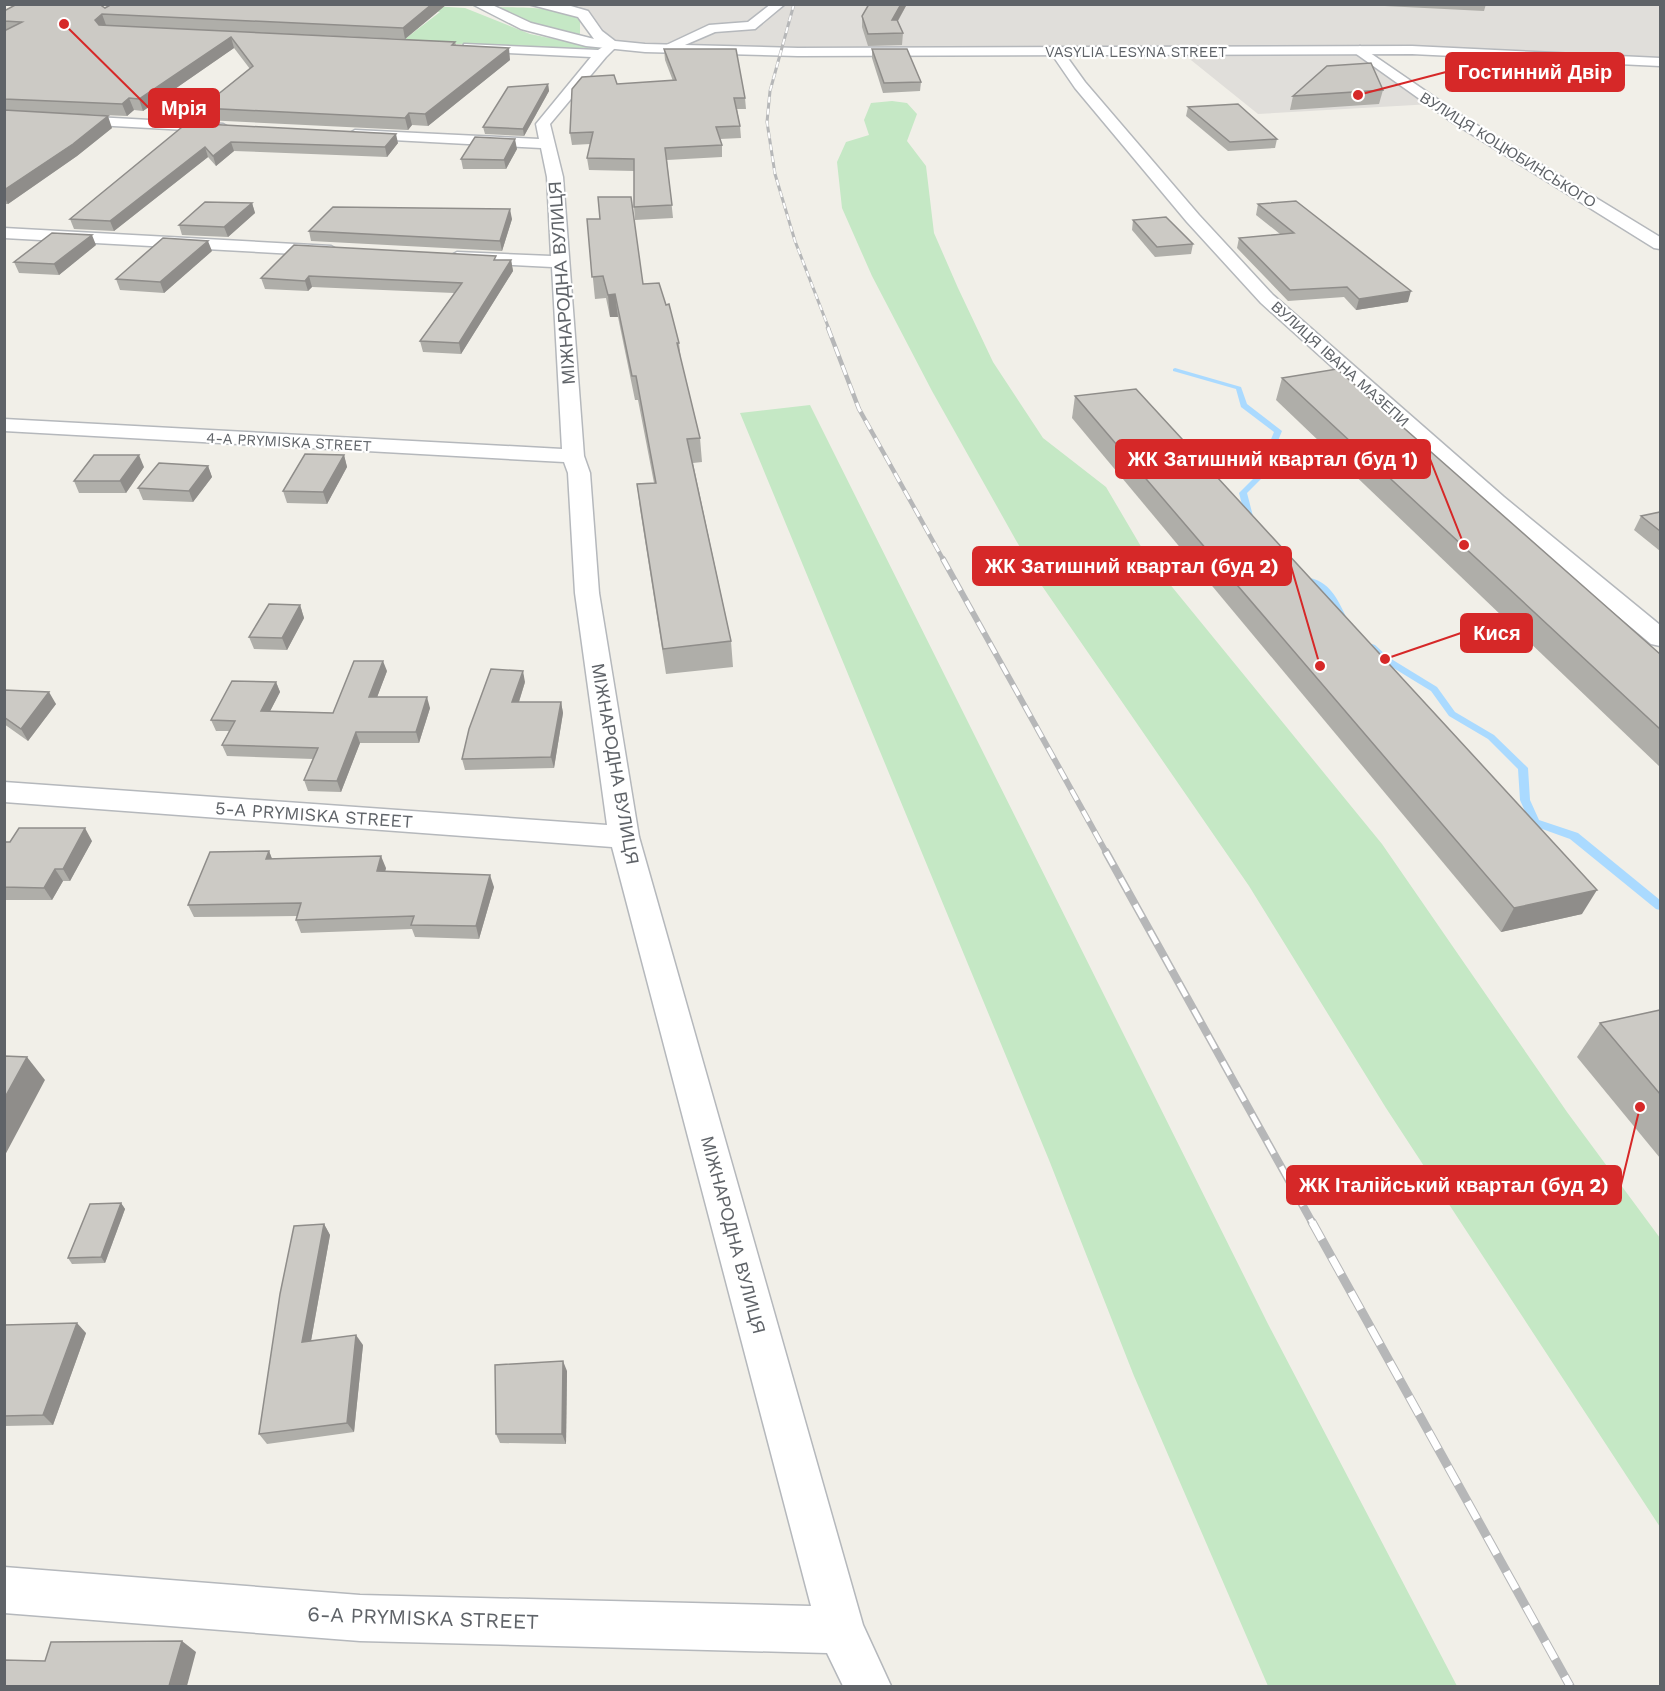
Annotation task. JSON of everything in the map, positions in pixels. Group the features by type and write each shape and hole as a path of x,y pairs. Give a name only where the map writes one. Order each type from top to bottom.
{"street":[{"name":"VASYLIA LESYNA STREET","path":"478,4 526,26 607,49 1057,53 1424,50 1660,62"},
{"path":"534,4 583,14 607,49"},
{"path":"666,48 713,28 751,26 779,4"},
{"path":"461,47 607,49"},
{"name":"МІЖНАРОДНА ВУЛИЦЯ","path":"607,49 543,124 555,177 559,262 570,381 573,456 579,473 587,593 624,837 841,1630 867,1686"},
{"name":"ВУЛИЦЯ КОЦЮБИНСЬКОГО","path":"1359,50 1457,119 1660,244"},
{"name":"ВУЛИЦЯ ІВАНА МАЗЕПИ","path":"1057,53 1077,84 1123,133 1147,165 1259,291 1496,502 1660,638"},
{"path":"4,116 237,128"},
{"path":"344,134 546,144"},
{"path":"4,232 346,252"},
{"path":"440,256 559,262"},
{"name":"4-A PRYMISKA STREET","path":"4,425 573,456"},
{"name":"5-A PRYMISKA STREET","path":"4,792 624,837"},
{"name":"6-A PRYMISKA STREET","path":"4,1590 360,1618 841,1630"}],"shaded area":[{"path":"582,4 1660,5 1660,61 1412,49 1356,50 1432,104 1258,114 1181,52 785,50 613,45 598,34 579,7"}],"green space":[{"path":"415,5 465,8 530,34 602,49 401,42 440,12 345,6"},
{"path":"497,7 554,10 574,16 580,21 580,37 536,25"},
{"path":"892,101 907,103 917,114 907,141 926,166 934,233 993,362 1043,438 1106,487 1146,555 1382,844 1567,1112 1660,1238 1660,1527 1386,1108 1249,886 1040,583 932,391 872,276 842,208 837,162 846,142 869,135 864,120 871,103"},
{"path":"810,405 1268,1324 1457,1686 1268,1686 1134,1376 1049,1160 740,413"}],"building":[{"path":"17,4 99,4 105,8 112,4 432,4 403,28 102,14 95,20 99,25 455,42 452,45 509,48 425,114 409,113 405,118 201,108 253,66 231,37 139,99 129,98 122,104 4,99 4,31 22,22 4,21 4,11"},
{"path":"869,4 901,4 892,20 897,20 903,33 868,34 862,16"},
{"path":"664,49 736,49 745,98 734,98 740,126 716,127 722,145 665,148 672,205 634,207 634,159 587,158 593,132 570,133 572,89 582,77 614,75 617,84 676,80"},
{"path":"872,49 907,49 921,82 884,83"},
{"path":"1371,63 1383,90 1293,96 1327,66"},
{"path":"548,84 523,129 483,127 508,87"},
{"path":"1238,104 1277,139 1230,142 1188,107"},
{"path":"4,110 108,116 73,144 4,190"},
{"path":"187,123 396,134 385,147 231,142 213,156 205,147 110,221 70,219"},
{"path":"475,137 515,139 504,160 461,159"},
{"path":"598,197 631,197 643,284 659,283 666,305 669,304 700,438 687,439 731,641 663,649 637,484 656,483 636,376 632,376 615,294 608,295 603,276 592,277 587,219 600,219"},
{"path":"1296,201 1411,291 1359,299 1347,287 1290,290 1239,238 1294,233 1258,204"},
{"path":"205,202 252,203 224,227 179,225"},
{"path":"333,207 510,209 500,241 309,231"},
{"path":"1166,217 1193,244 1157,247 1133,220"},
{"path":"52,233 92,235 54,264 14,262"},
{"path":"163,238 208,241 160,282 116,279"},
{"path":"294,245 496,256 494,260 511,260 459,343 420,341 462,283 309,276 305,281 261,278"},
{"path":"1337,369 1660,654 1660,729 1282,378"},
{"path":"1136,389 1597,890 1514,908 1075,396"},
{"path":"305,454 344,455 323,492 283,491"},
{"path":"94,455 139,455 120,481 74,481"},
{"path":"159,463 208,466 189,491 138,488"},
{"path":"1660,512 1660,531 1641,516"},
{"path":"269,604 300,605 282,638 249,637"},
{"path":"354,661 383,661 369,697 427,697 416,732 356,732 337,781 304,780 318,748 222,745 235,721 211,720 232,681 276,682 261,711 333,713"},
{"path":"491,669 523,671 512,702 561,702 551,757 462,759 469,729"},
{"path":"4,690 49,692 21,729 4,717"},
{"path":"19,828 85,828 63,869 55,869 44,888 4,887 4,842 10,842"},
{"path":"269,851 266,859 381,856 377,871 490,875 476,926 411,925 414,916 296,920 301,903 188,905 210,852"},
{"path":"1660,1010 1660,1094 1600,1023"},
{"path":"4,1056 27,1057 4,1099"},
{"path":"121,1203 101,1257 68,1258 90,1204"},
{"path":"324,1224 302,1342 356,1335 347,1423 259,1434 280,1294 294,1226"},
{"path":"77,1323 43,1415 4,1416 4,1325"},
{"path":"563,1361 562,1434 496,1434 495,1365"},
{"path":"182,1641 169,1686 4,1686 4,1660 45,1661 51,1642"}],"waterway":[{"path":"1175,370 1239,388 1244,405 1278,431 1259,477 1243,493 1250,520"},
{"path":"1305,580 1313,581 1325,589 1335,602 1345,623"},
{"path":"1372,647 1385,659 1434,689 1452,714 1491,737 1523,768 1525,800 1535,822 1574,836 1660,906"}],"railway":[{"path":"794,4 770,91 767,122 775,174 795,241 829,329"},
{"path":"828,328 859,409 944,561"},
{"path":"943,559 1107,854"},
{"path":"1106,852 1313,1224"},
{"path":"1312,1222 1570,1686"}],"place":[{"name":"Мрія","path":"64,24"},
{"name":"Гостинний Двір","path":"1358,95"},
{"name":"ЖК Затишний квартал (буд 1)","path":"1464,545"},
{"name":"Кися","path":"1385,659"},
{"name":"ЖК Затишний квартал (буд 2)","path":"1320,666"},
{"name":"ЖК Італійський квартал (буд 2)","path":"1640,1107"}]}
